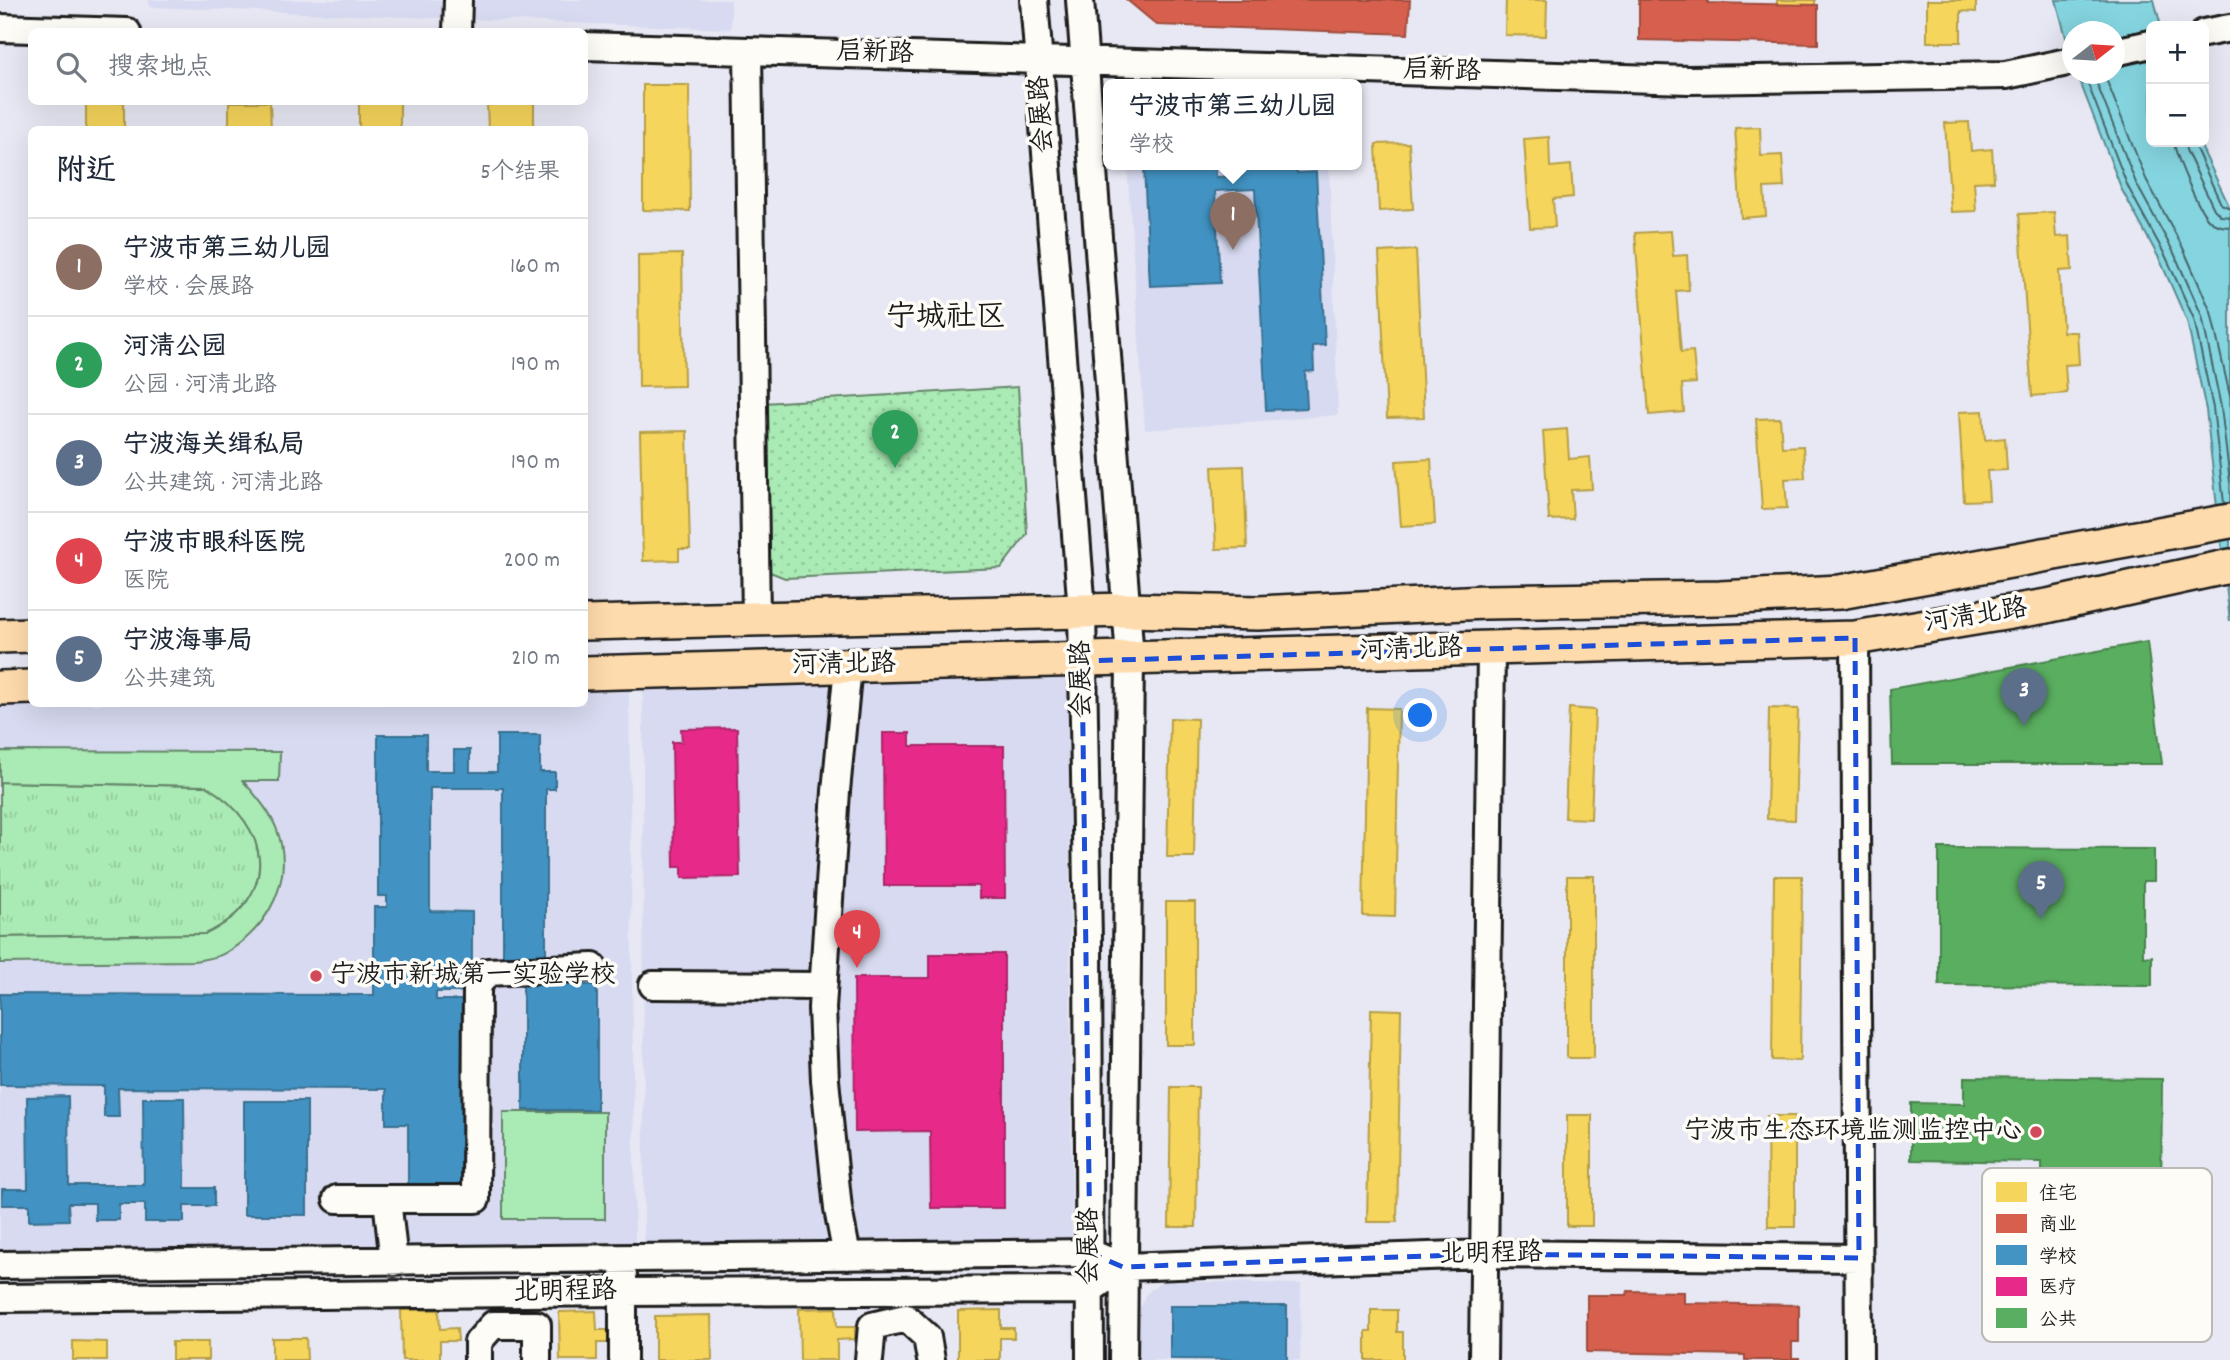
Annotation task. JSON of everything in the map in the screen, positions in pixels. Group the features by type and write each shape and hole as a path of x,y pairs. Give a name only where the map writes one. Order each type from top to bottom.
{"main road":[{"name":"河清北路","path":"588,623 1127,610 1258,613 1485,601 1720,598 1840,592 2220,523"},
{"name":"河清北路","path":"588,673 1855,638 2047,606 2223,567"},
{"path":"0,636 28,635"},
{"path":"0,688 28,687"}],"street":[{"path":"457,28 458,0"},
{"name":"会展路","path":"1034,0 1082,611 1088,953 1090,1360"},
{"name":"会展路","path":"1080,0 1130,658 1123,1360"},
{"path":"0,28 28,29"},
{"path":"2209,32 2230,28"},
{"path":"2125,50 2146,45"},
{"name":"启新路","path":"588,46 1689,80 2006,75 2062,63"},
{"path":"748,51 756,619"},
{"path":"1855,638 1859,1360"},
{"path":"1483,1360 1490,649"},
{"path":"847,1256 838,1209 825,1080 823,986 835,805 848,666"},
{"path":"337,1199 476,1199 477,986 488,972 593,967"},
{"path":"653,985 823,986"},
{"path":"387,1199 394,1262"},
{"name":"北明程路","path":"0,1265 1090,1253 1123,1267 1484,1254 1859,1258"},
{"path":"623,1260 623,1360"},
{"path":"1090,1290 1123,1267"},
{"name":"北明程路","path":"0,1298 1090,1290"},
{"path":"869,1360 872,1326 906,1318 927,1337 931,1360"},
{"path":"478,1360 478,1342 493,1325 537,1325 537,1360"}],"highlighted area":[{"path":"1855,638 1859,1258 1484,1254 1123,1267 1090,1253 1082,661"}],"shaded area":[{"path":"149,0 731,0 731,29 149,7"},
{"path":"1127,170 1329,170 1338,415 1145,430"},
{"path":"1068,678 1072,1249 644,1246 643,690 800,680"},
{"name":"宁波市新城第一实验学校","path":"629,691 635,1248 0,1256 0,701 28,704 28,707 588,707 588,692"},
{"path":"1163,1281 1301,1284 1300,1360 1138,1360 1137,1314 1146,1294"}],"green space":[{"path":"1018,387 1027,534 1001,568 785,578 770,572 764,403"},
{"path":"0,751 280,752 279,781 243,781 271,816 282,848 280,884 266,916 241,943 222,955 206,959 0,963 0,937 206,934 231,919 247,901 257,881 259,861 255,841 245,821 228,802 206,786 0,782"},
{"path":"0,782 206,786 228,802 245,821 255,841 259,861 257,881 247,901 231,919 206,934 0,937"},
{"path":"503,1112 605,1112 605,1219 503,1219"}],"water":[{"path":"2056,0 2154,0 2160,21 2146,21 2146,147 2201,147 2230,208 2230,621 2206,410 2187,321 2160,260 2122,190 2081,84 2125,84 2125,21 2062,22"}],"building: 住宅":[{"path":"1244,0 1281,0 1282,19 1245,21"},
{"path":"1363,0 1404,0 1403,29 1362,27"},
{"path":"1506,0 1547,0 1546,36 1505,35"},
{"path":"1643,0 1683,0 1681,36 1642,35"},
{"path":"1777,0 1815,0 1814,37 1776,36"},
{"path":"1927,0 1976,0 1976,12 1961,11 1961,42 1927,42"},
{"path":"643,85 689,85 690,211 643,210"},
{"path":"86,105 124,105 124,126 86,126"},
{"path":"229,105 270,105 271,126 229,126"},
{"path":"359,105 400,105 400,126 359,126"},
{"path":"487,105 534,105 534,126 488,126"},
{"path":"1969,122 1971,151 1992,149 1994,181 1974,182 1976,211 1951,212 1945,123"},
{"path":"1760,127 1761,156 1782,155 1784,187 1764,188 1766,216 1741,218 1735,128"},
{"path":"1549,137 1550,167 1571,165 1573,197 1553,199 1555,227 1530,228 1524,139"},
{"path":"1409,143 1413,209 1379,211 1376,144"},
{"path":"2054,212 2056,237 2070,236 2072,270 2059,271 2063,332 2077,332 2079,364 2065,365 2067,393 2032,396 2019,214"},
{"path":"1671,231 1673,256 1687,255 1689,290 1676,291 1681,352 1693,351 1696,383 1682,384 1684,412 1649,415 1635,233"},
{"path":"1416,250 1424,417 1387,418 1379,252"},
{"path":"682,254 684,386 639,387 638,255"},
{"path":"1983,411 1985,440 2005,438 2007,470 1987,471 1989,500 1964,501 1959,412"},
{"path":"1780,418 1782,447 1803,446 1805,478 1785,479 1787,508 1762,509 1756,419"},
{"path":"1567,429 1569,459 1590,457 1592,489 1571,490 1573,519 1549,520 1543,431"},
{"path":"687,431 690,549 679,549 679,560 643,561 640,432"},
{"path":"1431,459 1435,524 1401,526 1396,461"},
{"path":"1244,466 1247,548 1216,549 1212,467"},
{"path":"1367,708 1399,709 1395,917 1363,916"},
{"path":"1569,708 1595,710 1591,819 1565,818"},
{"path":"1769,708 1798,709 1795,820 1767,819"},
{"path":"1170,718 1197,719 1194,857 1167,857"},
{"path":"1567,876 1594,876 1594,1058 1567,1058"},
{"path":"1774,876 1802,876 1800,1061 1772,1060"},
{"path":"1166,902 1195,902 1195,1045 1166,1045"},
{"path":"1371,1009 1401,1010 1397,1222 1367,1222"},
{"path":"1171,1087 1198,1087 1196,1227 1169,1227"},
{"path":"1567,1115 1592,1115 1592,1226 1567,1226"},
{"path":"1767,1116 1795,1116 1795,1227 1768,1227"},
{"path":"836,1308 837,1327 855,1327 855,1339 837,1340 837,1360 800,1360 799,1309"},
{"path":"401,1310 439,1310 440,1329 457,1328 458,1341 440,1341 440,1360 402,1360"},
{"path":"1001,1310 1001,1328 1014,1328 1014,1338 1000,1338 1000,1360 958,1360 958,1311"},
{"path":"1371,1310 1397,1310 1397,1332 1403,1332 1403,1360 1366,1360 1366,1331 1371,1331"},
{"path":"596,1311 597,1330 615,1330 615,1343 597,1343 597,1360 560,1360 559,1312"},
{"path":"711,1315 712,1360 655,1360 655,1316"},
{"path":"272,1338 306,1338 307,1360 272,1360"},
{"path":"73,1341 107,1342 107,1360 73,1360"},
{"path":"172,1342 208,1342 208,1360 172,1360"}],"building: 商业":[{"path":"1127,0 1410,0 1408,34 1157,25"},
{"path":"1639,0 1818,5 1818,44 1639,40"},
{"path":"1628,1291 1684,1292 1684,1303 1799,1305 1799,1342 1792,1342 1792,1358 1799,1360 1745,1360 1745,1355 1587,1352 1587,1295 1627,1295"}],"building: 学校":[{"path":"1144,170 1216,170 1216,177 1242,176 1242,170 1316,172 1325,345 1313,346 1314,371 1305,372 1307,408 1266,410 1255,189 1215,191 1220,283 1150,286"},
{"path":"378,735 426,735 426,771 454,771 454,750 470,750 470,772 497,772 497,735 540,735 540,772 555,772 555,789 546,789 546,960 503,960 503,788 430,788 430,911 472,912 472,992 436,992 436,1000 462,1000 462,1185 408,1185 408,1124 386,1124 386,1089 118,1088 119,1117 104,1117 104,1086 0,1085 0,994 374,995 374,907 387,907 387,896 378,896"},
{"path":"523,984 597,985 597,1110 523,1110"},
{"path":"68,1096 69,1185 144,1185 143,1098 184,1098 185,1188 214,1188 214,1206 184,1206 184,1222 145,1222 145,1204 119,1204 119,1220 95,1220 95,1203 68,1203 69,1220 29,1221 29,1205 2,1205 2,1189 28,1189 27,1097"},
{"path":"244,1101 307,1101 307,1215 244,1215"},
{"path":"1170,1306 1287,1306 1287,1360 1170,1359"}],"building: 医疗":[{"path":"737,728 740,877 682,878 682,867 674,867 672,742 682,742 681,729"},
{"path":"883,733 910,733 910,746 1004,746 1005,898 979,898 979,886 884,886"},
{"path":"930,954 1004,954 1004,1208 931,1208 930,1131 855,1132 854,978 930,978"}],"building: 公共":[{"path":"2147,642 2162,764 1892,764 1890,689"},
{"path":"1939,848 2154,849 2154,881 2143,881 2143,957 2152,956 2152,986 1939,985"},
{"name":"宁波市生态环境监测监控中心","path":"1964,1077 2162,1079 2161,1168 2042,1168 2042,1162 1911,1160 1911,1103 1964,1104"}],"place":[{"name":"宁波市第三幼儿园","path":"1233,250"},
{"name":"河清公园","path":"895,468"},
{"name":"宁波海关缉私局","path":"2024,726"},
{"name":"宁波海事局","path":"2041,919"},
{"name":"宁波市眼科医院","path":"857,968"},
{"name":"宁波市新城第一实验学校","path":"316,976"},
{"name":"宁波市生态环境监测监控中心","path":"2036,1132"}],"district":[{"name":"宁城社区","path":"946,319"}]}
